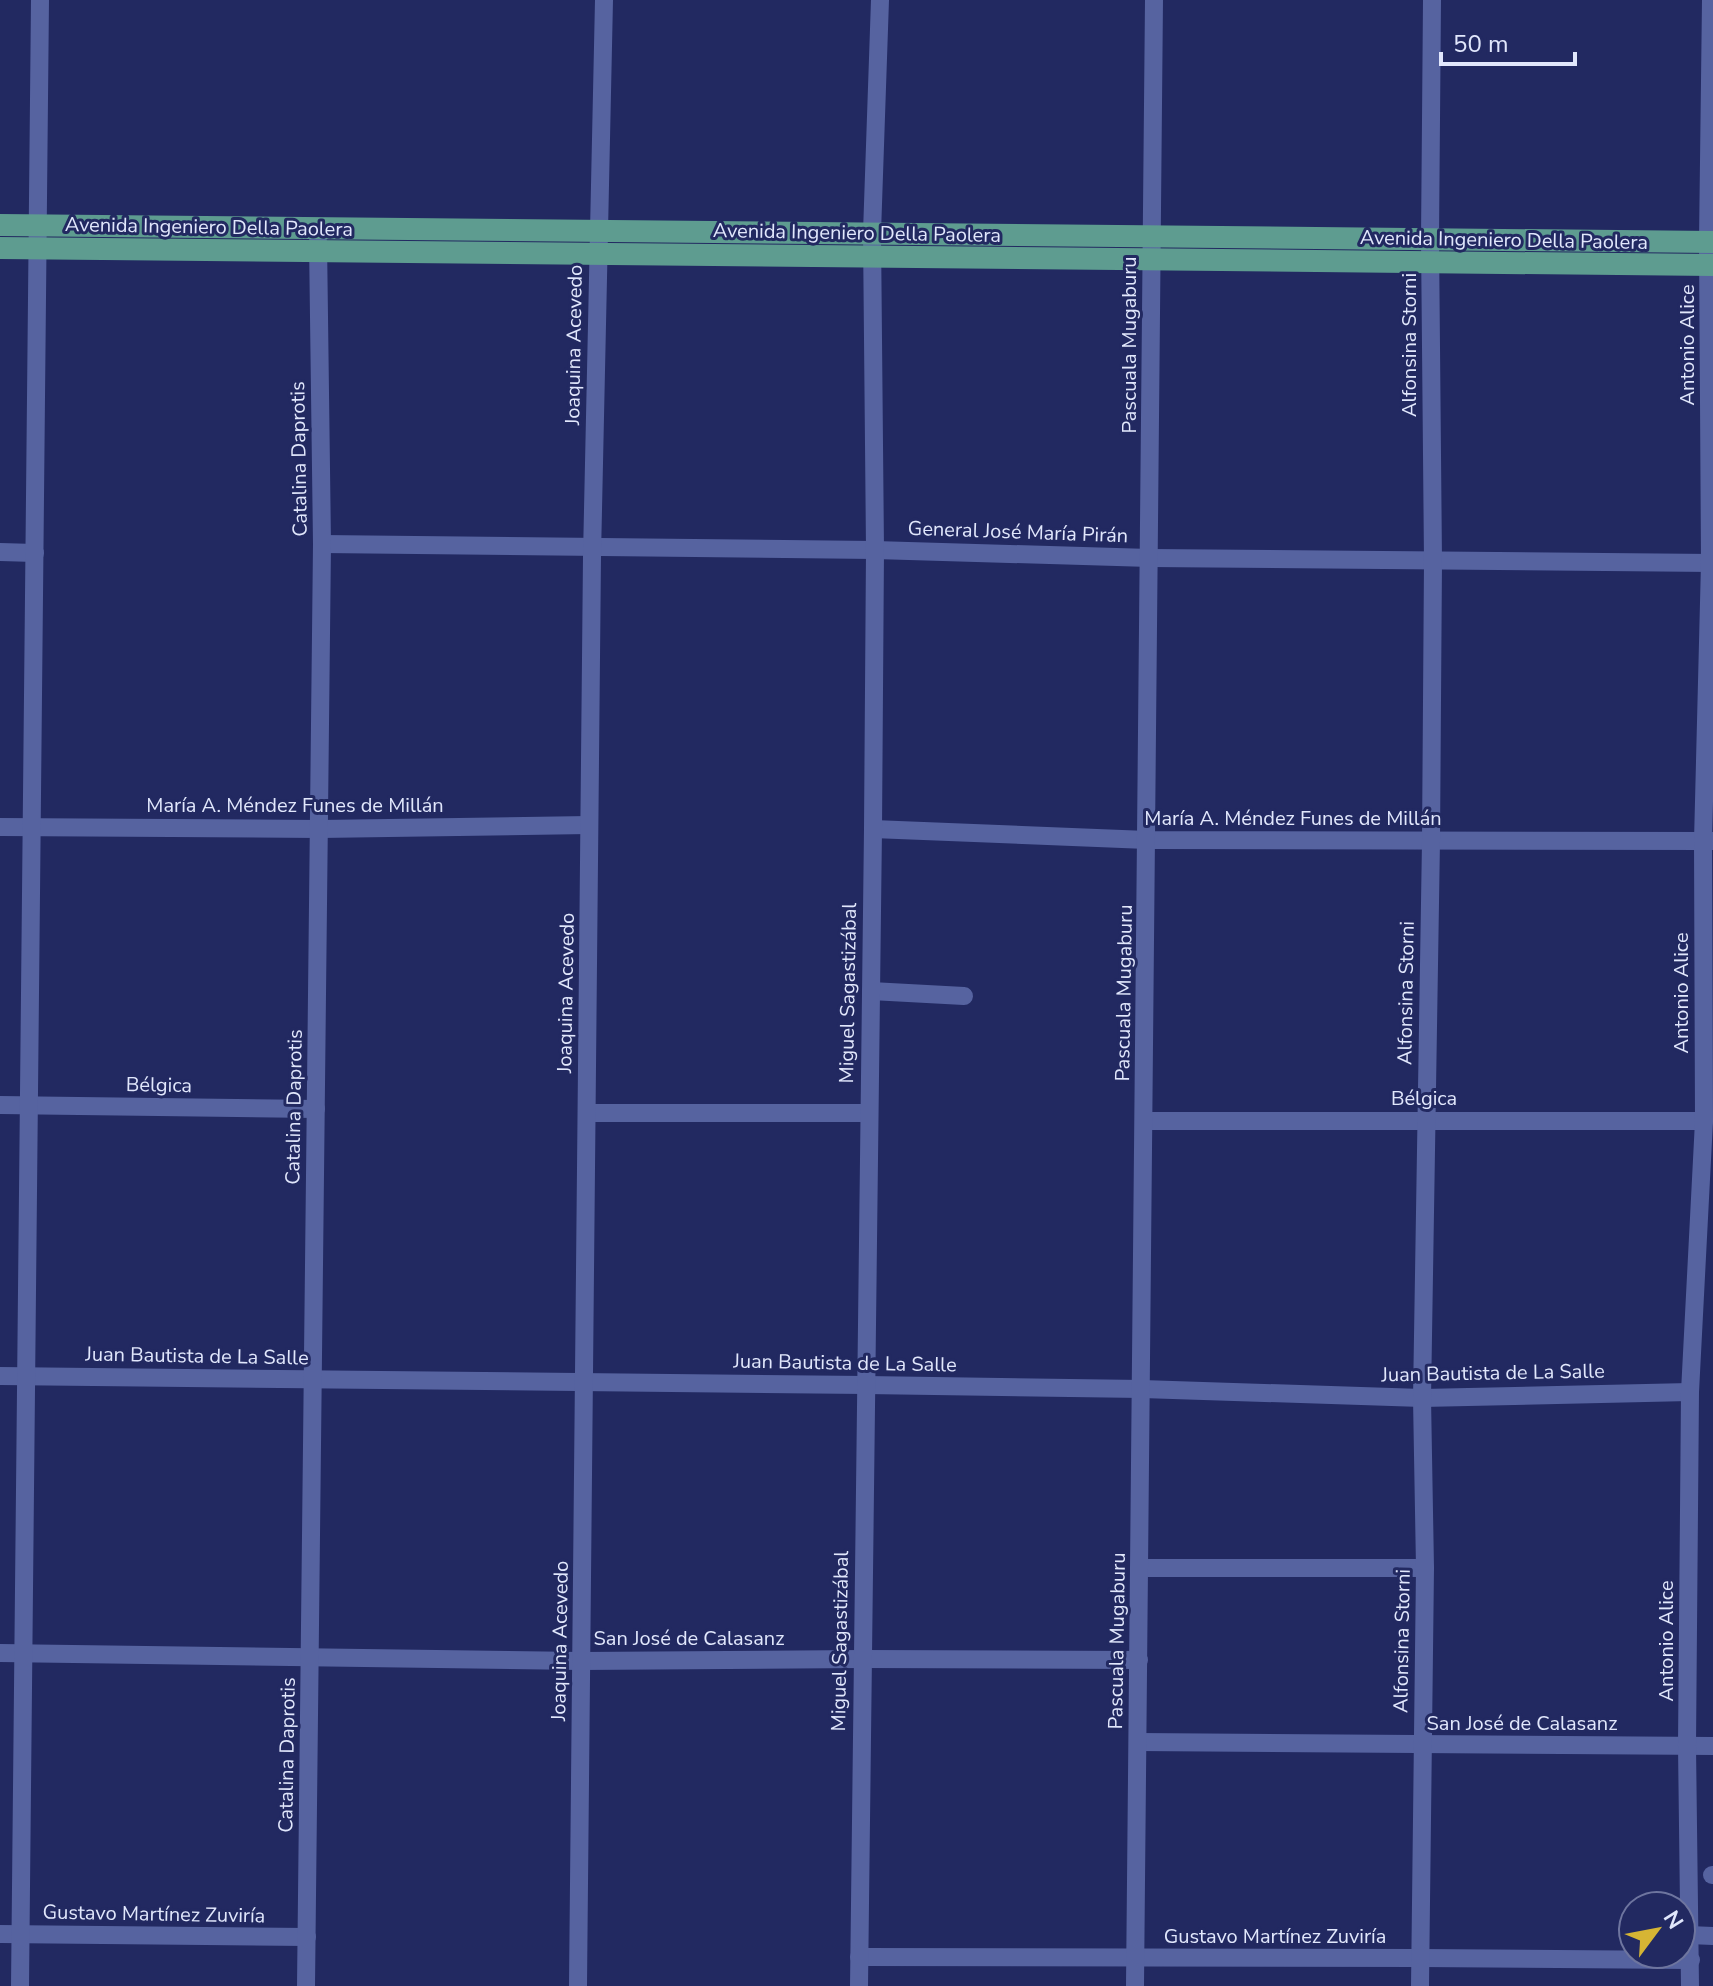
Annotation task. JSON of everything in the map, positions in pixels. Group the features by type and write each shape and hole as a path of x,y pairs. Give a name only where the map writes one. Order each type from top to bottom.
{"main road":[{"name":"Avenida Ingeniero Della Paolera","path":"0,225 1711,242"},
{"name":"Avenida Ingeniero Della Paolera","path":"0,248 1711,265"}],"street":[{"path":"20,1986 40,0"},
{"name":"Joaquina Acevedo","path":"578,1986 592,547 604,0"},
{"name":"Miguel Sagastizábal","path":"859,1986 873,829 875,550 872,233 880,0"},
{"name":"Pascuala Mugaburu","path":"1135,1986 1154,0"},
{"name":"Alfonsina Storni","path":"1420,1986 1425,1568 1422,1398 1433,561 1430,239 1432,0"},
{"name":"Antonio Alice","path":"1689,1890 1690,1392 1704,1121 1712,563 1711,0"},
{"name":"Catalina Daprotis","path":"306,1986 322,544 318,228"},
{"name":"General José María Pirán","path":"322,544 875,550 1150,558 1712,563"},
{"path":"0,552 35,553"},
{"name":"María A. Méndez Funes de Millán","path":"0,827 320,829 589,825"},
{"name":"María A. Méndez Funes de Millán","path":"873,829 1147,840 1708,841"},
{"path":"871,991 964,996"},
{"name":"Bélgica","path":"0,1105 316,1109"},
{"path":"587,1113 869,1113"},
{"name":"Bélgica","path":"1144,1121 1704,1121"},
{"name":"Juan Bautista de La Salle","path":"0,1376 1142,1389 1422,1398 1690,1392"},
{"path":"1140,1568 1425,1568"},
{"name":"San José de Calasanz","path":"0,1653 581,1661 1139,1660"},
{"name":"San José de Calasanz","path":"1138,1742 1713,1746"},
{"name":"Gustavo Martínez Zuviría","path":"0,1934 307,1937"},
{"name":"Gustavo Martínez Zuviría","path":"859,1957 1617,1959"}]}
